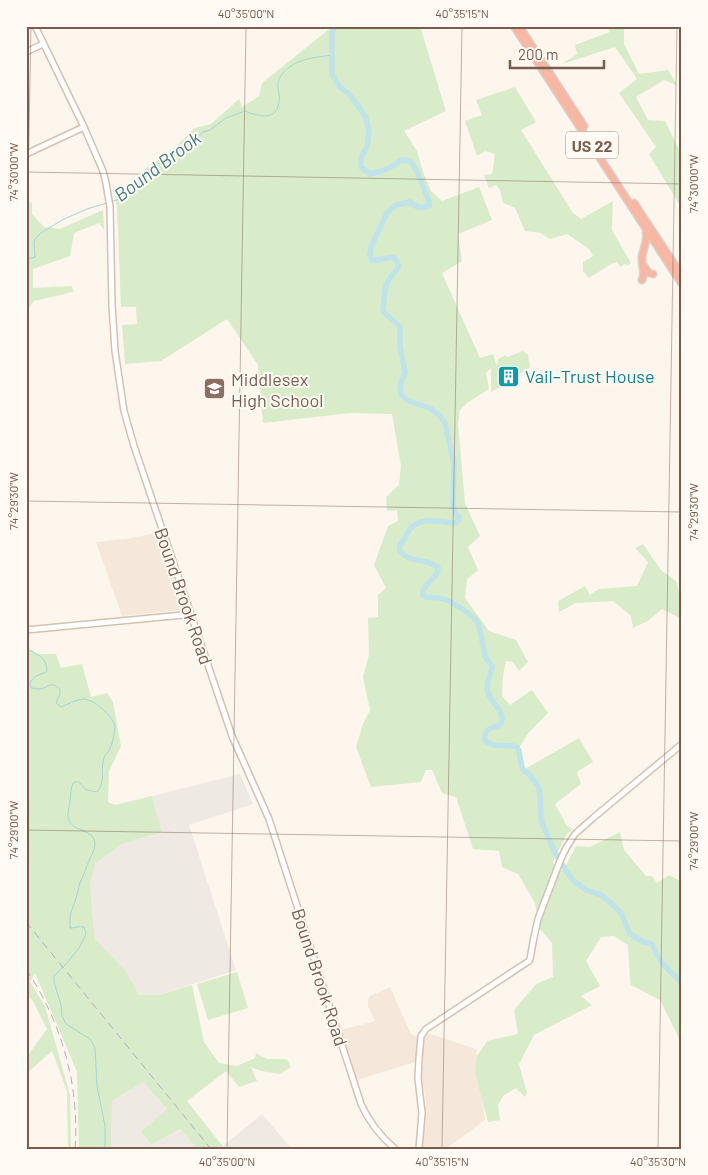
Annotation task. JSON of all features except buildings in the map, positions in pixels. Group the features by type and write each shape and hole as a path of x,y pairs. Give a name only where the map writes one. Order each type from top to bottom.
{"highway":[{"name":"US 22","path":"514,26 682,284"},
{"name":"US 22","path":"519,26 682,276"},
{"path":"642,280 644,274 642,256 647,238 644,227"},
{"path":"643,265 649,273 653,274"}],"main road":[{"name":"Bound Brook Road","path":"35,26 103,171 110,207 114,336 117,367 124,411 145,480 232,736 269,819 361,1104 370,1122 395,1149"},
{"path":"26,52 44,44"},
{"path":"26,154 84,127"},
{"path":"26,630 183,615 191,616"},
{"path":"419,1149 422,1113 418,1078 421,1036 426,1029 529,961 538,919 560,861 575,834 682,744"}],"shaded area":[{"path":"159,532 184,608 183,610 122,616 96,542 132,538"},
{"path":"240,774 253,804 189,825 236,970 159,995 139,995 126,971 95,939 90,885 95,864 122,844 162,832 152,796"},
{"path":"390,987 411,1034 417,1037 415,1062 357,1080 341,1030 375,1021 368,1006 368,999 370,996"},
{"path":"428,1033 476,1049 485,1120 446,1149 423,1149 426,1102 420,1070 425,1036"},
{"path":"143,1082 167,1109 141,1133 151,1145 180,1129 198,1149 111,1149 112,1101"},
{"path":"262,1114 292,1149 225,1149 224,1145"}],"green space":[{"path":"333,26 420,26 446,111 404,131 417,151 431,191 442,201 479,187 492,220 458,234 462,261 442,273 480,358 493,354 496,364 498,364 498,359 506,355 507,357 523,351 528,355 530,367 516,376 510,369 501,371 507,384 491,392 491,368 486,373 489,389 467,403 460,410 458,424 465,503 480,536 468,547 478,570 467,579 465,598 489,631 516,640 528,662 519,671 513,662 506,661 502,696 510,705 532,690 548,713 529,732 520,746 525,769 579,738 593,762 577,772 581,784 555,804 567,826 573,829 566,835 553,862 555,869 560,871 564,869 576,846 590,847 620,832 624,850 646,876 652,876 657,883 669,875 682,882 682,1044 660,1000 631,985 628,945 614,936 601,937 586,961 600,986 581,996 592,1005 534,1035 519,1064 527,1093 525,1097 516,1088 504,1095 498,1105 500,1120 488,1122 475,1073 477,1056 487,1041 518,1034 514,1010 536,984 553,977 552,943 540,929 535,903 518,874 502,867 499,851 473,849 456,797 442,793 432,770 426,770 421,782 371,787 356,747 363,724 370,710 363,677 369,655 368,618 378,617 378,595 386,588 374,565 388,526 398,521 397,510 387,511 386,497 399,485 401,466 392,414 350,413 263,423 258,365 227,319 161,361 125,364 122,325 137,324 136,307 121,307 115,196 121,194 146,168 167,155 195,128 211,124 239,99 242,107 259,96 262,83"},
{"path":"607,26 624,26 624,44 639,74 668,70 677,85 664,80 636,97 648,120 665,121 682,156 682,209 649,154 656,147 619,93 637,79 615,47 562,64 577,54 575,45 610,32"},
{"path":"515,87 536,122 521,130 573,213 581,219 613,201 612,230 631,263 628,265 625,264 620,267 617,262 611,264 589,278 583,271 583,262 593,256 589,249 567,234 550,239 541,233 525,231 515,208 503,203 500,190 496,185 489,188 484,175 492,174 495,154 485,151 477,156 465,121 482,115 476,100"},
{"path":"26,200 32,203 32,214 44,227 60,229 103,210 104,230 99,223 74,233 70,256 33,269 33,288 72,286 73,292 34,301 26,312"},
{"path":"643,544 661,570 676,581 682,602 682,619 662,609 648,621 633,628 631,616 613,601 576,603 559,612 558,601 585,586 590,595 599,589 637,586 648,562 635,548"},
{"path":"26,649 32,650 36,654 56,654 61,668 82,664 91,697 107,693 113,702 121,746 109,771 108,802 115,805 152,796 162,832 122,844 95,864 90,885 95,939 126,971 139,995 159,995 192,985 204,1042 219,1063 237,1066 255,1058 256,1053 267,1059 287,1059 291,1067 280,1074 261,1071 251,1067 257,1081 239,1087 226,1071 187,1101 225,1149 198,1149 180,1129 151,1145 141,1132 167,1109 143,1082 112,1101 111,1149 79,1149 77,1072 35,973 30,982 45,1006 70,1095 71,1149 68,1149 67,1091 52,1051 26,1074 26,1058 47,1029 33,1001 26,993"},
{"path":"237,972 248,1008 208,1020 197,984"}],"waterway":[{"path":"336,26 332,33 332,74 340,87 357,104 366,118 369,131 367,147 361,158 361,167 370,174 387,169 401,160 410,161 416,169 429,201 429,206 424,207 410,202 396,205 387,213 371,247 370,255 372,261 394,257 399,266 387,283 383,311 400,327 400,347 405,374 400,385 401,394 408,401 430,408 445,423 454,463 453,505 455,513 459,517 455,523 425,521 414,525 408,531 399,548 407,557 428,562 438,567 436,575 425,587 423,595 449,601 464,610 479,624 485,656 492,666 487,689 502,716 501,724 487,731 485,741 493,745 517,747 522,768 538,786 541,820 555,853 567,872 574,881 586,890 601,895 611,903 621,913 630,934 652,944 661,961 682,983"},
{"name":"Bound Brook","path":"111,202 132,192 147,170 180,151 203,132 210,130 226,118 245,111 261,116 275,113 279,102 278,81 283,73 299,62 332,55"},
{"name":"Bound Brook","path":"26,260 35,257 34,243 41,233 62,220 107,203"},
{"name":"Bound Brook","path":"26,649 41,657 47,666 47,671 36,676 30,682 31,688 40,689 51,685 56,686 60,689 56,703 61,707 83,699 92,702 106,713 115,726 111,745 104,756 100,788 97,792 86,790 79,782 74,782 71,789 68,818 75,827 91,835 95,846 79,885 70,918 70,928 84,927 86,934 79,948 54,976 62,1016 66,1024 90,1039 95,1047 97,1086 105,1126 105,1149"}],"railway":[{"path":"26,922 211,1149"},
{"path":"26,969 49,1010 66,1054 74,1101 75,1149"}],"place":[{"name":"Vail–Trust House","path":"509,376"},
{"name":"Middlesex High School","path":"215,389"}]}
